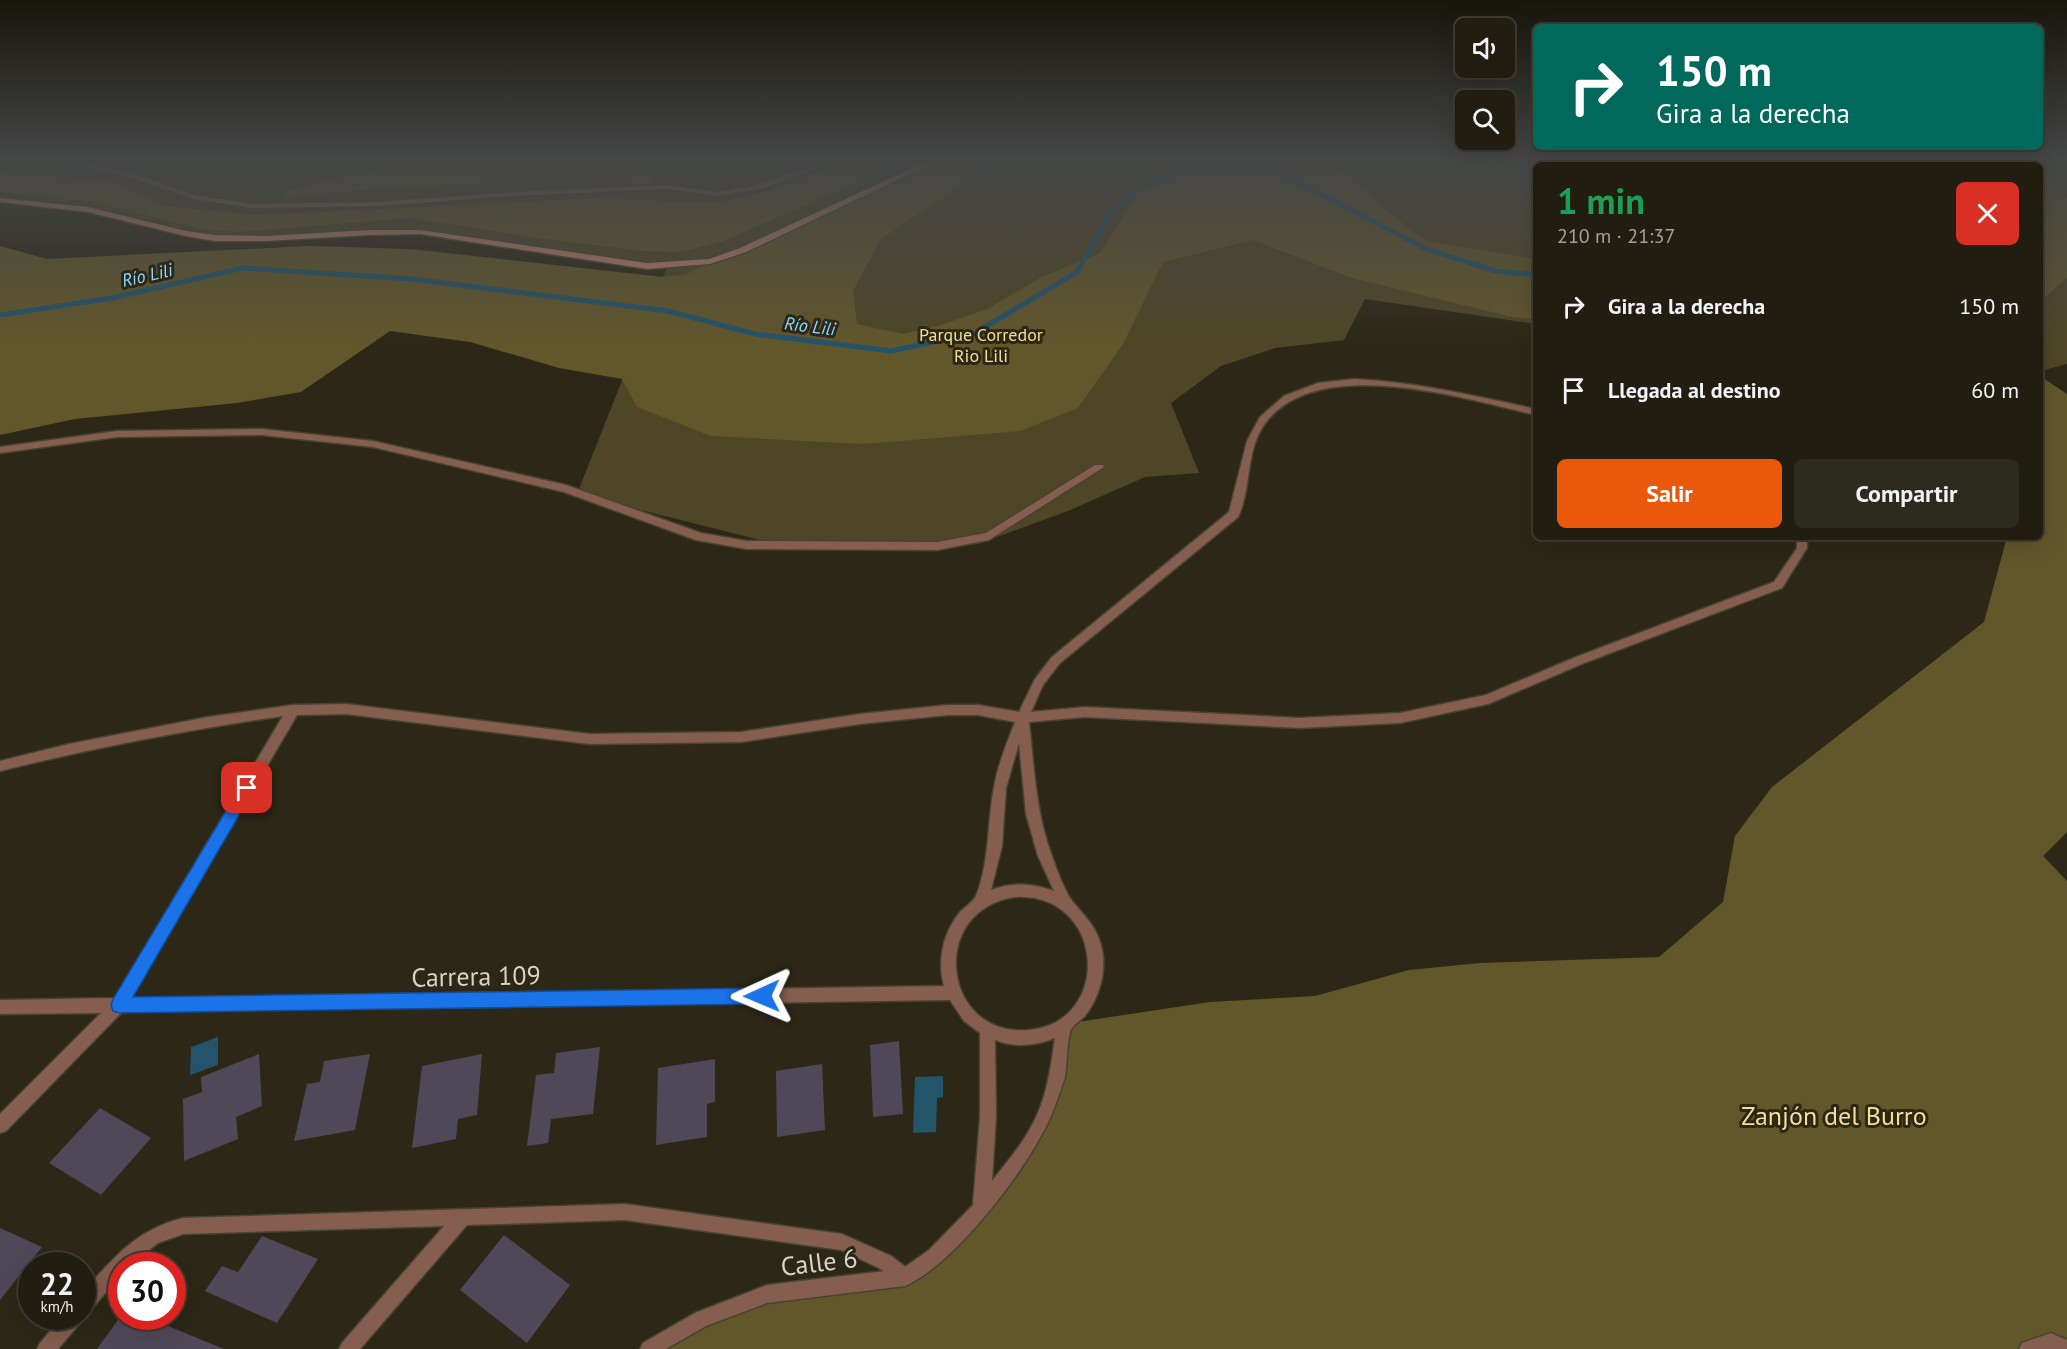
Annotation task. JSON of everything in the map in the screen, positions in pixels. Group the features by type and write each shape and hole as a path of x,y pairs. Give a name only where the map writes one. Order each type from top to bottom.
{"street":[{"path":"132,221 165,230 216,238 390,231 420,232 627,264 667,266 710,261 743,250 805,221"},
{"path":"981,903 995,846 1000,788 1007,758 1039,682 1056,660 1234,514 1241,496 1252,439 1263,420 1280,401 1315,387 1362,381 1392,383 1533,411"},
{"path":"0,450 117,434 262,432 373,444 567,489 700,537 747,545 937,546 989,536 1100,467"},
{"path":"0,766 69,749 208,722 294,710 346,710 590,739 741,737 860,719 948,710 978,710 1023,718 1085,712 1299,723 1400,718 1488,699 1591,656 1778,585 1802,548 1802,540"},
{"path":"0,1125 119,1005 294,710"},
{"path":"1023,718 1033,814 1045,856 1067,905"},
{"path":"1025,892 1040,894 1067,905 1080,916 1096,944 1099,966 1094,989 1082,1009 1064,1024 1046,1032 1026,1036 1006,1035 987,1028 966,1013 952,993 946,968 949,942 962,920 981,903 995,897 1025,892"},
{"name":"Carrera 109","path":"0,1007 952,993"},
{"name":"Calle 6","path":"649,1349 700,1319 767,1294 905,1277 935,1256 981,1208 1019,1160 1043,1120 1057,1077 1064,1024"},
{"path":"981,1208 988,1144 990,1096 987,1028"},
{"path":"96,1291 137,1245 168,1228 625,1212 842,1242 885,1262 905,1277"},
{"path":"348,1349 462,1218"},
{"path":"46,1349 63,1330"},
{"path":"2028,1349 2050,1342 2067,1349"}],"green space":[{"name":"Parque Corredor Rio Lili","path":"140,221 1533,221 1533,324 1365,299 1344,340 1275,348 1221,366 1171,403 1199,473 1145,477 1068,511 978,544 870,548 784,546 577,494 667,267 420,232 216,238"},
{"path":"170,221 374,221 238,232 202,229"},
{"path":"429,221 769,221 724,241 680,252 644,251 545,239"},
{"path":"805,221 908,221 881,239 853,291 857,324 903,334 941,325 987,309 1042,277 1100,253 1120,221 1400,221 1427,241 1533,259 1533,320 1512,317 1352,278 1253,240 1163,262 1123,344 1078,408 1020,431 864,444 711,436 637,407 622,379 559,368 470,342 390,331 301,392 237,403 75,419 0,435 0,246 47,259 307,246 411,249 663,277 687,274 710,261 743,250"},
{"name":"Parque Corredor Rio Lili","path":"2043,221 2067,221 2067,364 2043,370"},
{"path":"2043,221 2067,221 2067,278 2043,298"},
{"name":"Zanjón del Burro","path":"2043,378 2067,394 2067,832 2043,856 2067,881 2067,1349 649,1349 767,1294 905,1277 935,1256 1043,1120 1064,1024 1210,1002 1315,996 1409,970 1480,963 1659,957 1723,902 1735,836 1772,787 1984,622 2006,540 2043,540"}],"water":[{"path":"218,1037 218,1065 190,1075 191,1047"},
{"path":"943,1076 943,1097 937,1098 936,1132 913,1133 915,1077"}],"building":[{"path":"899,1041 903,1114 873,1117 870,1045"},
{"path":"600,1047 593,1114 551,1119 548,1143 527,1146 536,1075 554,1073 556,1053"},
{"path":"259,1054 262,1106 236,1117 238,1139 184,1161 183,1099 202,1092 201,1077"},
{"path":"370,1054 355,1130 294,1141 307,1084 320,1082 324,1061"},
{"path":"482,1054 477,1115 458,1119 456,1139 412,1148 422,1066"},
{"path":"715,1059 715,1102 707,1104 707,1137 656,1145 658,1068"},
{"path":"822,1064 825,1130 777,1137 776,1071"},
{"path":"100,1108 151,1138 101,1195 49,1163"},
{"path":"0,1228 42,1247 38,1252 18,1252 18,1277 0,1300"},
{"path":"504,1235 570,1285 527,1343 460,1290"},
{"path":"262,1236 318,1259 277,1323 205,1291 222,1266 238,1272"},
{"path":"111,1330 178,1330 224,1349 97,1349"}],"waterway":[{"name":"Río Lili","path":"0,315 112,298 243,268 412,279 668,311 755,334 891,351 975,333 1077,272 1106,221"},
{"name":"Río Lili","path":"1372,221 1426,249 1496,271 1533,275"}],"route":[{"path":"247,788 119,1005 762,996"}]}
